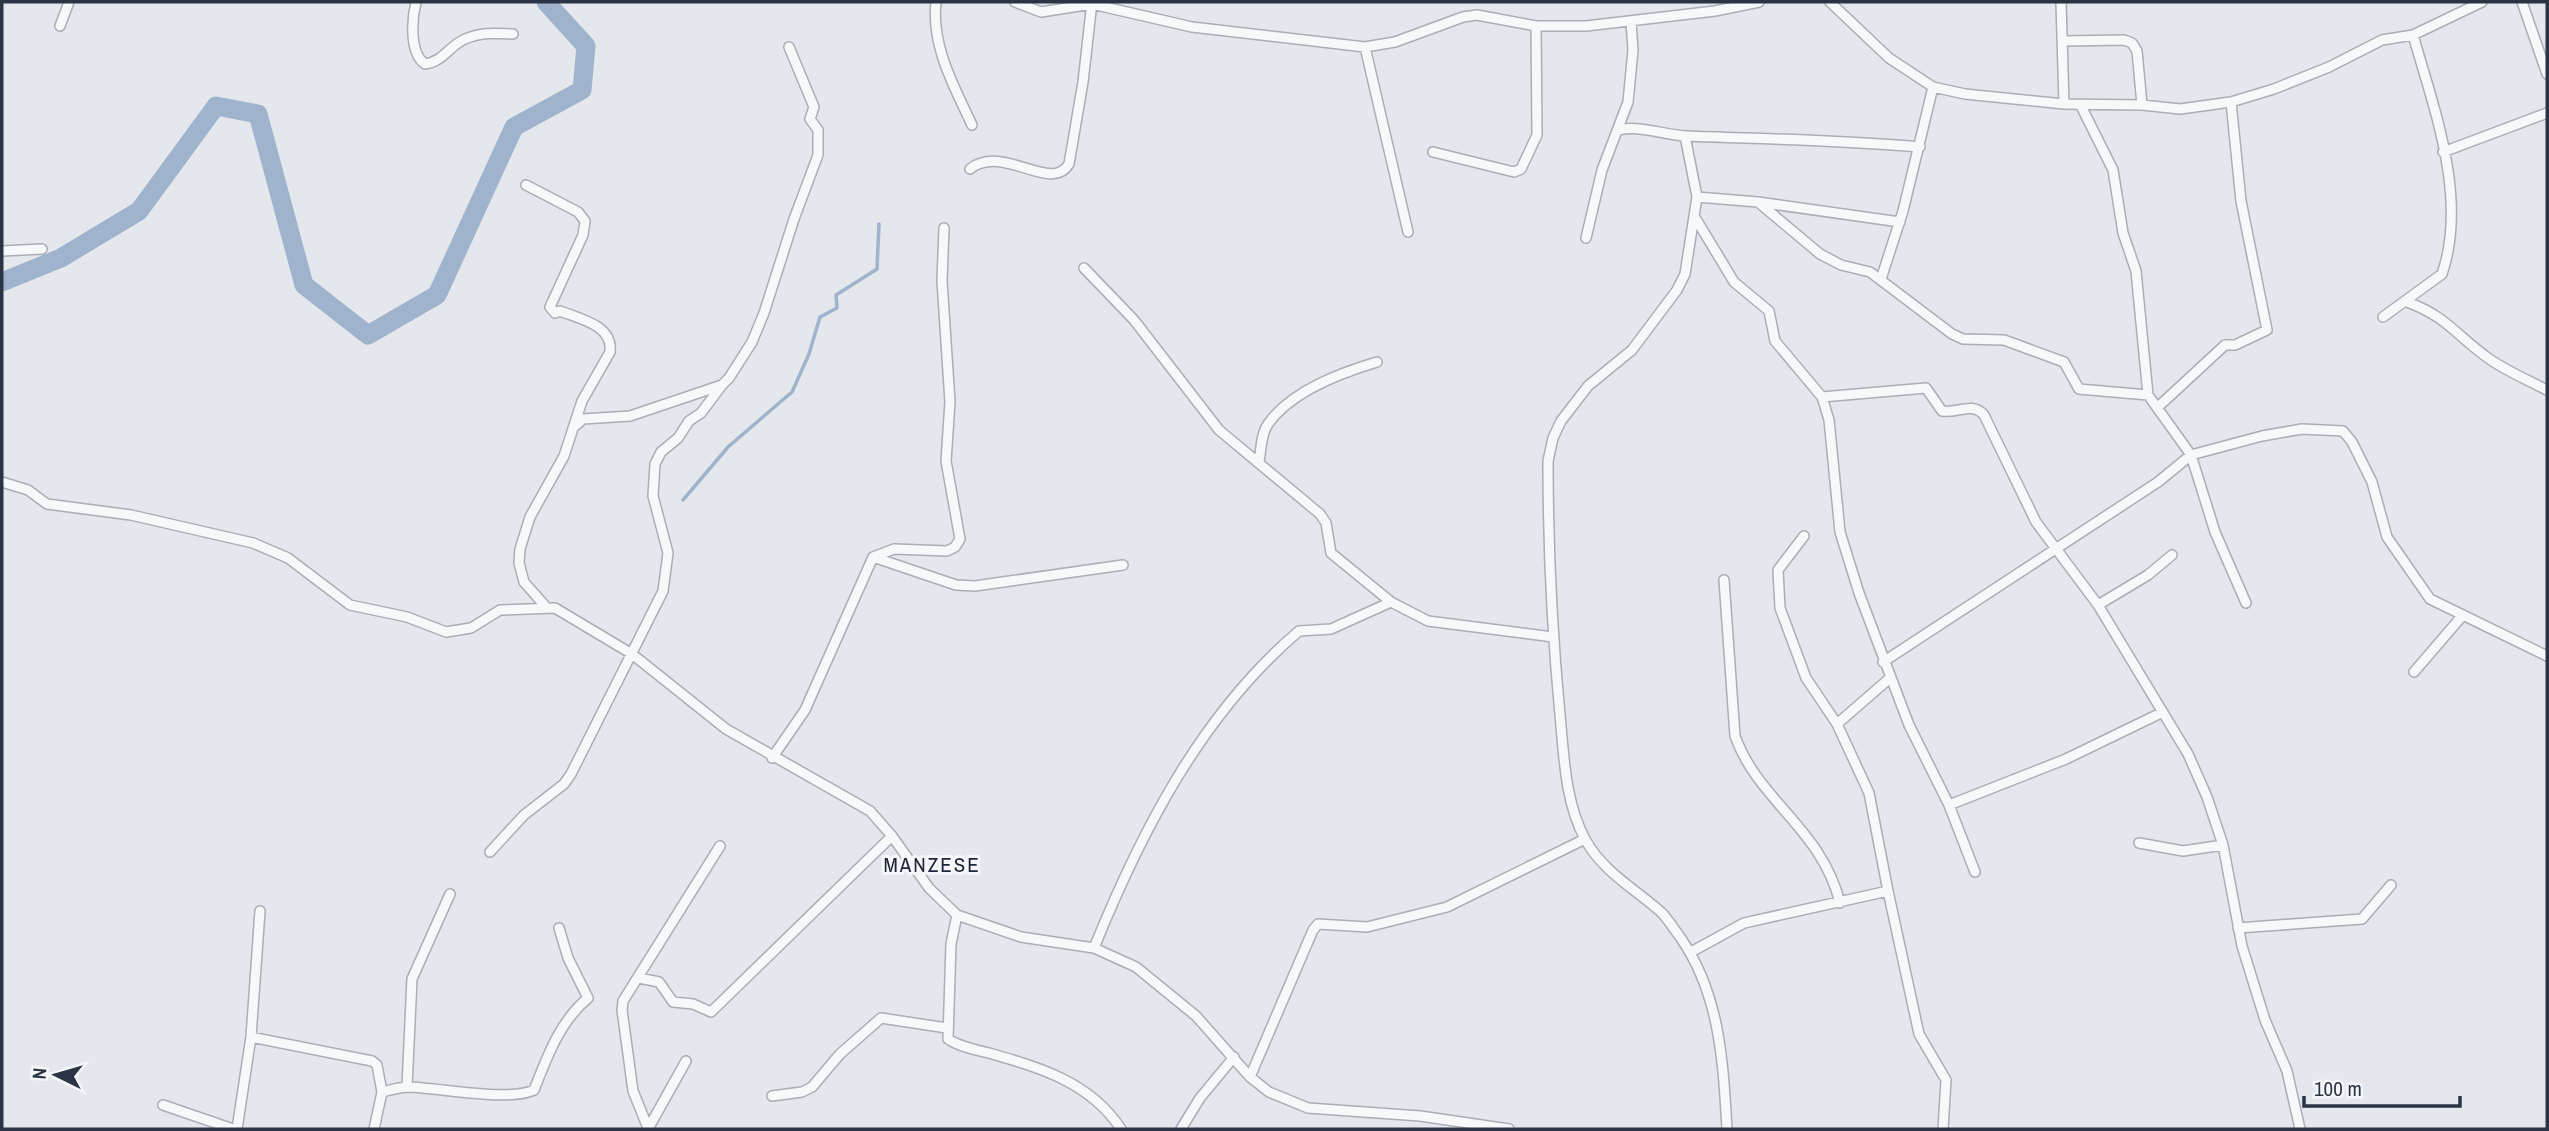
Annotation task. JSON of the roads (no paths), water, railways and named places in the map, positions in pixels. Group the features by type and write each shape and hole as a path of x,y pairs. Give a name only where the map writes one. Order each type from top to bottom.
{"street":[{"path":"60,26 69,2"},
{"path":"416,2 414,37 418,55 425,64 439,60 460,41 473,36 488,33 513,34"},
{"path":"936,2 935,33 947,71 972,125"},
{"path":"1015,2 1041,12 1092,3 1192,27 1365,47 1395,42 1470,16 1494,17 1536,26 1586,26 1631,22 1715,6 1759,2"},
{"path":"1830,2 1889,58 1933,88 2064,104 2142,104 2179,109 2231,102 2329,67 2382,40 2413,35 2482,2"},
{"path":"2061,2 2064,104"},
{"path":"2522,2 2547,74"},
{"path":"970,169 980,161 990,160 1011,162 1045,174 1058,175 1065,171 1069,164 1083,82 1092,3"},
{"path":"1586,238 1602,170 1628,102 1631,79 1631,22"},
{"path":"1433,152 1514,172 1521,169 1537,135 1536,26"},
{"path":"2383,317 2442,274 2448,255 2453,197 2413,35"},
{"path":"2064,41 2124,40 2132,43 2137,51 2142,104"},
{"path":"490,852 524,815 564,783 571,774 663,591 667,574 664,529 653,496 655,464 661,452 678,438 689,421 701,413 729,378 752,342 818,155 818,130 810,119 814,107 789,47"},
{"path":"1365,47 1408,232"},
{"path":"1881,279 1900,222 1933,88"},
{"path":"2159,406 2225,345 2235,345 2267,330 2238,181 2231,102"},
{"path":"2080,104 2113,170 2123,233 2136,271 2148,395 2159,406 2191,455 2215,532 2246,603"},
{"path":"2443,152 2547,113"},
{"path":"1618,130 1636,128 1685,136 1833,139 1920,147"},
{"path":"1685,136 1697,197 1696,219 1690,254 1677,290 1632,350 1588,386 1553,438 1548,461 1553,637 1566,772 1574,812 1585,839 1603,863 1663,914 1690,952 1712,1000 1720,1043 1727,1129"},
{"path":"526,185 578,212 585,221 583,235 550,307 555,313 560,311 601,328 611,344 610,352 582,401 564,456 530,517 520,549 519,563 524,582 547,608"},
{"path":"1697,197 1758,202 1900,222"},
{"path":"1758,202 1820,254 1881,279 1963,339 2004,340 2064,362 2078,389 2148,395"},
{"path":"1696,219 1734,282 1769,311 1775,341 1822,397 1829,420 1840,532 1883,662 1927,766 1949,805 1975,872"},
{"path":"772,758 805,710 873,556 894,549 947,551 955,547 960,539 946,461 950,402 942,281 944,228"},
{"path":"2,251 43,249"},
{"path":"1084,268 1134,320 1219,430 1320,514 1326,523 1331,553 1391,603 1427,621 1553,637"},
{"path":"2407,302 2439,316 2491,360 2547,390"},
{"path":"1259,461 1268,424 1283,410 1322,382 1377,362"},
{"path":"572,429 583,419 630,416 722,385"},
{"path":"1822,397 1926,388 1942,411 1979,409 2036,522 2098,605 2163,712 2207,797 2222,845 2238,928 2262,1009 2287,1071 2300,1129"},
{"path":"1883,662 2000,587 2053,548 2158,482 2191,455 2302,429 2331,428 2343,431 2352,442 2372,482 2379,517 2401,559 2430,599 2547,656"},
{"path":"2,482 28,490 47,504 131,514 253,543 288,558 350,605 407,617 446,632 471,628 500,610 547,608 562,611 632,654 726,729 772,758 870,811 892,836 929,888 957,915 1021,937 1094,948 1136,967 1195,1016 1250,1077 1269,1092 1308,1108 1420,1116 1509,1129"},
{"path":"1804,536 1778,570 1780,608 1806,678 1837,724 1869,793 1919,1034 1943,1070 1946,1080 1943,1129"},
{"path":"2098,605 2148,575 2172,555"},
{"path":"873,556 956,585 975,586 1123,565"},
{"path":"1724,580 1735,736 1742,756 1815,846 1835,881 1840,903"},
{"path":"1094,948 1109,912 1169,793 1219,714 1299,631 1331,629 1391,603"},
{"path":"2414,672 2463,615"},
{"path":"1837,724 1890,678"},
{"path":"1949,805 2066,759 2163,712"},
{"path":"639,978 659,982 673,1002 693,1004 711,1012 892,836"},
{"path":"1250,1077 1312,930 1318,924 1367,927 1447,907 1585,839"},
{"path":"2138,843 2183,851 2222,845"},
{"path":"648,1129 633,1091 622,1010 624,1001 655,946 720,846"},
{"path":"2238,928 2362,919 2391,885"},
{"path":"1690,952 1744,923 1888,891"},
{"path":"407,1087 412,979 450,894"},
{"path":"163,1105 235,1129 251,1037 260,911"},
{"path":"957,915 951,944 948,1040 1035,1066 1080,1087 1099,1102 1121,1129"},
{"path":"382,1092 407,1087 526,1094 534,1090 552,1046 577,1008 588,998 568,958 559,928"},
{"path":"772,1096 802,1092 812,1087 840,1054 881,1018 947,1028"},
{"path":"251,1037 372,1061 381,1074 382,1092 374,1129"},
{"path":"1181,1129 1200,1098 1234,1057"},
{"path":"648,1129 686,1061"}],"waterway":[{"path":"2,282 61,258 139,211 216,106 258,114 304,285 368,335 437,295 514,127 582,90 586,46 546,2"},
{"path":"683,500 728,447 792,392 809,354 820,317 837,308 836,295 877,269 879,224"}],"district":[{"name":"MANZESE","path":"932,864"}]}
